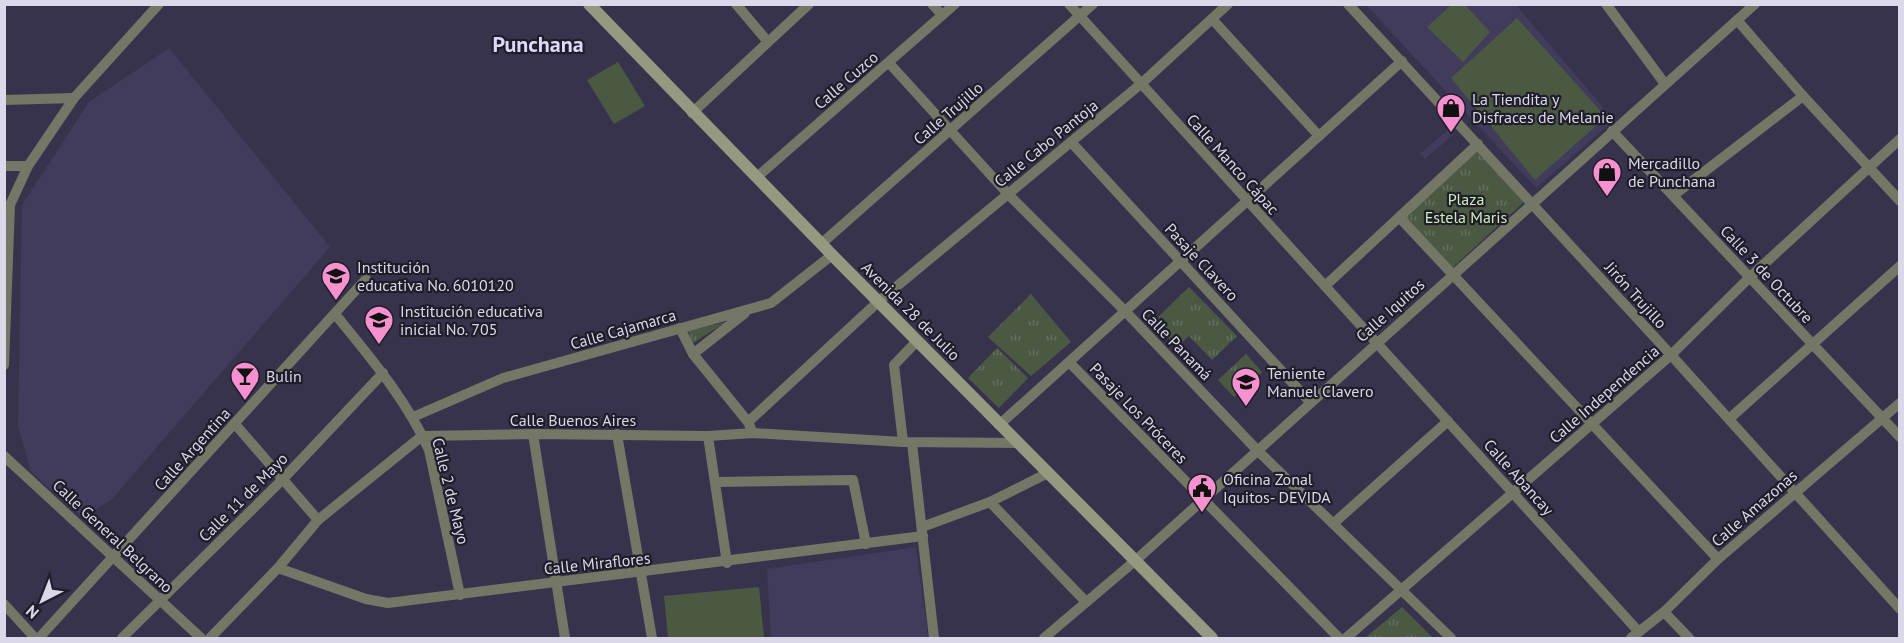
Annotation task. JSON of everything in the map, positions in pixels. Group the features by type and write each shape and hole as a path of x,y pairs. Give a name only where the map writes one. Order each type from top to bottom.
{"main road":[{"name":"Avenida 28 de Julio","path":"589,4 692,113 1212,639"}],"street":[{"path":"4,365 10,205 28,166 74,98 159,4"},
{"path":"736,4 768,42"},
{"path":"692,113 809,4"},
{"path":"932,4 942,15"},
{"name":"Calle Cuzco","path":"757,177 955,4"},
{"name":"Calle Manco Cápac","path":"1069,4 1246,201 1377,342"},
{"name":"Calle Trujillo","path":"821,244 1093,4"},
{"name":"Calle Cabo Pantoja","path":"747,422 879,301 1142,83 1228,4"},
{"name":"Jirón Trujillo","path":"1348,4 1671,355 1899,609"},
{"path":"1606,4 1665,84"},
{"name":"Calle Iquitos","path":"1044,639 1136,560 1755,4"},
{"path":"1213,20 1319,136"},
{"path":"1737,20 1899,201"},
{"path":"999,425 1402,61"},
{"name":"Calle Panamá","path":"889,63 1008,194 1125,311 1257,450 1403,589 1451,639"},
{"path":"1674,195 1803,96"},
{"path":"4,100 74,98"},
{"name":"Calle 3 de Octubre","path":"1612,131 1899,437"},
{"name":"Calle Independencia","path":"1346,639 1671,355 1750,277 1899,139"},
{"name":"Pasaje Clavero","path":"1071,142 1310,402"},
{"path":"1325,286 1478,144"},
{"path":"4,166 28,166"},
{"path":"1400,218 1718,559"},
{"name":"Calle Cajamarca","path":"413,417 503,378 771,303 832,255"},
{"path":"1729,419 1899,266"},
{"name":"Calle Argentina","path":"37,639 114,558 366,279"},
{"path":"693,354 747,311"},
{"name":"Calle 2 de Mayo","path":"335,314 383,373 413,417 429,450 460,595"},
{"path":"680,328 693,354 747,422 753,433"},
{"path":"917,341 894,365 923,532 934,639"},
{"name":"Calle Abancay","path":"1377,342 1513,493 1635,635"},
{"name":"Pasaje Los Próceres","path":"1068,362 1339,639"},
{"name":"Calle 11 de Mayo","path":"122,639 282,480 383,373"},
{"name":"Calle Amazonas","path":"1635,635 1664,612 1718,559 1899,403"},
{"path":"1334,523 1448,421"},
{"path":"235,424 318,520"},
{"name":"Calle Buenos Aires","path":"422,436 617,434 708,436 753,433 907,442 1018,443"},
{"path":"533,434 558,582 565,639"},
{"path":"617,434 652,639"},
{"path":"210,639 278,568 318,520 422,436"},
{"path":"708,436 727,563"},
{"name":"Calle General Belgrano","path":"4,456 201,639"},
{"name":"Calle Miraflores","path":"278,568 366,598 388,603 727,563 866,544 923,532 1048,473"},
{"path":"715,482 853,480 866,544"},
{"path":"990,502 1086,602"},
{"path":"4,604 37,639"},
{"path":"1664,612 1689,639"}],"shaded area":[{"path":"1366,5 1516,5 1614,120 1536,188"},
{"path":"169,48 330,247 111,500 83,518 31,472 18,426 22,205 89,102"},
{"path":"1450,128 1454,134 1425,159 1420,154"},
{"path":"916,547 928,638 771,638 767,569"}],"green space":[{"path":"1452,4 1465,5 1490,32 1463,62 1427,27"},
{"path":"1517,18 1606,117 1535,180 1451,78"},
{"path":"618,62 645,106 614,124 587,80"},
{"name":"Plaza Estela Maris","path":"1477,151 1524,202 1449,271 1399,222"},
{"path":"1189,287 1237,336 1212,360 1189,336 1177,347 1153,322"},
{"path":"1031,294 1071,342 1031,376 988,337"},
{"path":"726,322 693,343 688,331"},
{"path":"997,348 1028,378 999,408 968,378"},
{"path":"1246,354 1262,372 1234,397 1218,380"},
{"path":"759,587 764,638 668,638 664,596"},
{"path":"1402,607 1433,638 1365,638"}],"place":[{"name":"La Tiendita y Disfraces de Melanie","path":"1451,134"},
{"name":"Mercadillo de Punchana","path":"1607,198"},
{"name":"Institución educativa No. 6010120","path":"336,302"},
{"name":"Institución educativa inicial No. 705","path":"379,346"},
{"name":"Bulin","path":"245,402"},
{"name":"Teniente Manuel Clavero","path":"1246,408"},
{"name":"Oficina Zonal Iquitos- DEVIDA","path":"1202,514"}],"district":[{"name":"Punchana","path":"538,44"}]}
